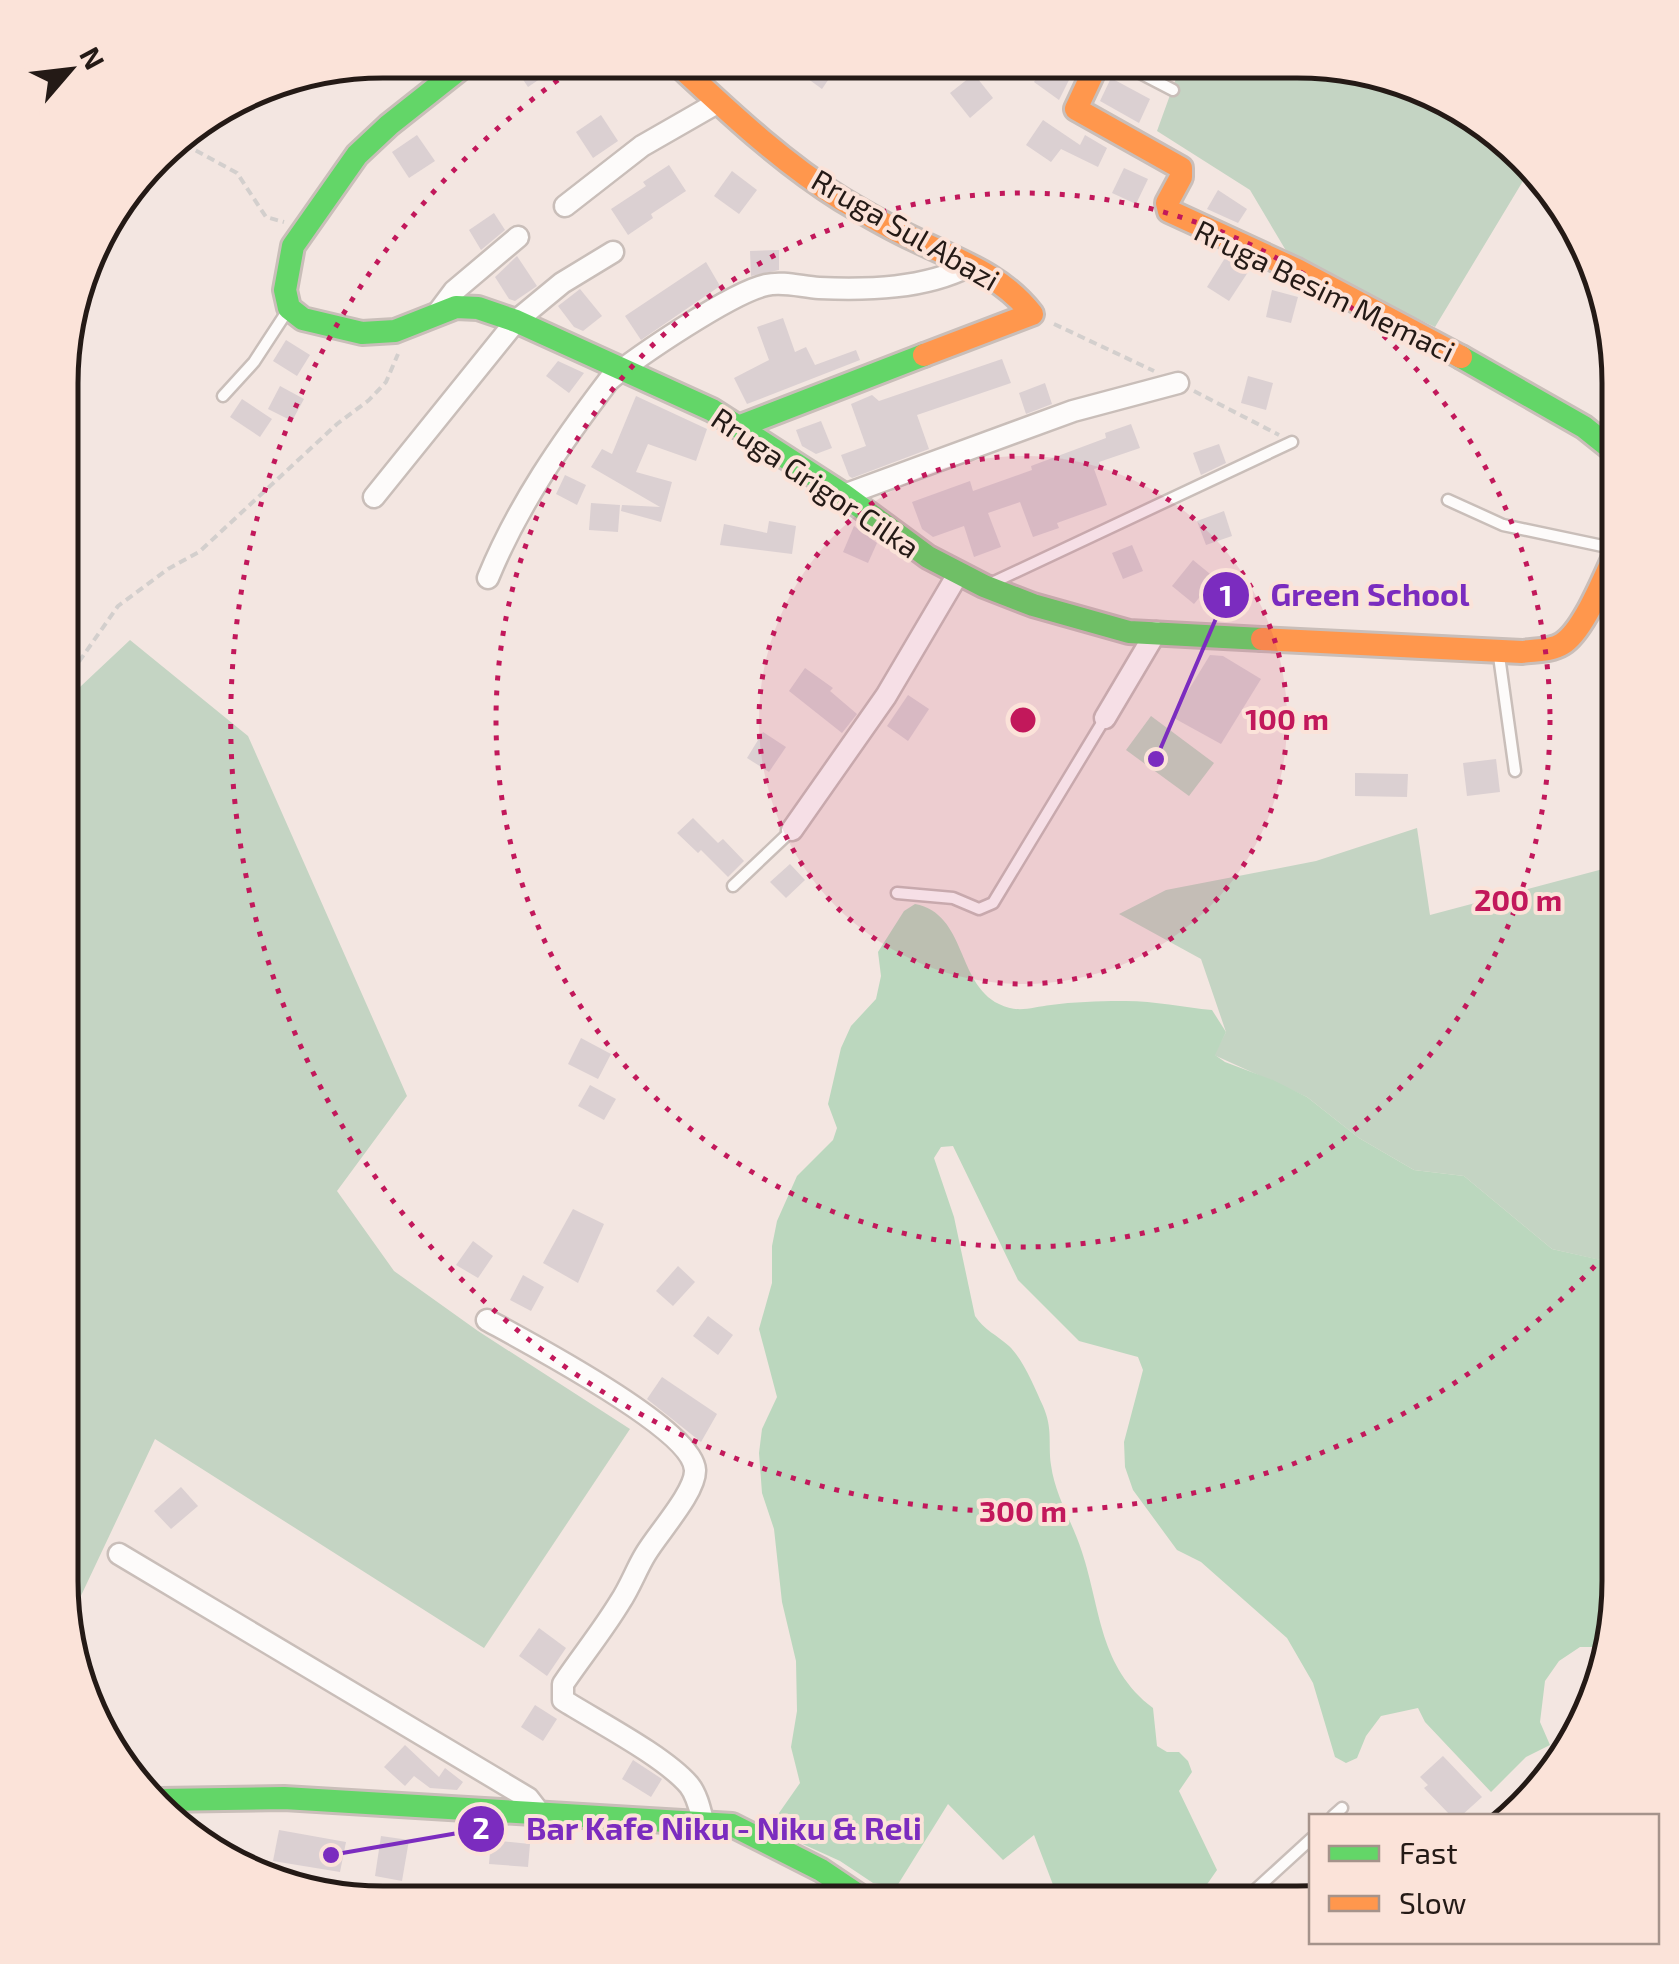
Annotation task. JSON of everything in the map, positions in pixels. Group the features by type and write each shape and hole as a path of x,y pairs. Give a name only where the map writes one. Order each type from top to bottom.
{"street":[{"path":"289,308 285,290 293,246 334,185 388,125 448,78"},
{"name":"Rruga Sul Abazi","path":"691,78 716,103 829,191 895,230 994,276 1031,311 1030,316 738,426"},
{"name":"Rruga Besim Memaci","path":"1090,78 1076,109 1182,168 1181,178 1167,202 1175,216 1297,270 1516,386 1602,441"},
{"path":"565,206 642,146 716,103"},
{"path":"434,316 454,291 518,237"},
{"path":"374,497 516,320 562,283 613,252"},
{"path":"488,578 506,535 544,470 609,380 622,369 763,285 865,288 948,277 969,266"},
{"name":"Rruga Grigor Cilka","path":"289,308 303,319 342,331 382,334 456,307 478,308 516,320 712,410 958,574 1034,605 1129,632 1522,652 1561,644 1573,631 1602,578"},
{"path":"844,495 1073,411 1178,382"},
{"path":"792,830 886,696 958,574"},
{"path":"1106,718 1156,632"},
{"path":"487,1320 597,1382 640,1411 692,1457 696,1472 689,1490 563,1684 564,1700 680,1777 696,1796 703,1822"},
{"path":"119,1554 528,1798 542,1816"},
{"path":"170,1800 303,1799 418,1804 542,1816 703,1822 732,1826 845,1886"}],"lane":[{"path":"1150,78 1173,90"},
{"path":"223,396 254,362 289,308"},
{"path":"984,586 1292,442"},
{"path":"1448,500 1503,525 1602,545"},
{"path":"1498,650 1515,771"},
{"path":"898,894 953,898 980,909 993,903 1106,718"},
{"path":"733,886 792,830"},
{"path":"1260,1886 1309,1841"}],"path":[{"path":"189,147 237,172 266,217 286,223"},
{"path":"78,663 118,606 157,576 199,552 378,391 386,382 400,348 395,330"}],"green space":[{"path":"1176,78 1336,80 1376,88 1432,109 1482,140 1524,180 1435,327 1291,259 1250,190 1157,131"},
{"path":"130,640 248,736 407,1096 337,1191 394,1271 478,1331 630,1429 484,1648 155,1439 79,1600 78,689"},
{"path":"1151,716 1214,763 1189,796 1126,750"},
{"path":"1417,828 1430,915 1602,869 1601,1261 1552,1249 1464,1176 1414,1170 1359,1138 1307,1097 1214,1055 1226,1032 1201,959 1119,914 1166,890 1316,861"},
{"path":"915,904 932,910 944,921 975,981 985,994 1006,1007 1131,1001 1212,1010 1226,1032 1215,1055 1225,1062 1307,1097 1359,1138 1414,1170 1464,1176 1552,1249 1601,1260 1601,1602 1594,1647 1580,1647 1559,1661 1545,1681 1540,1722 1550,1745 1526,1757 1491,1792 1425,1722 1418,1708 1381,1716 1366,1736 1357,1758 1346,1763 1335,1757 1313,1683 1287,1638 1201,1562 1177,1550 1133,1490 1125,1467 1124,1442 1143,1370 1138,1357 1079,1341 1018,1280 953,1146 941,1147 934,1158 954,1217 975,1316 1014,1352 1043,1406 1053,1476 1082,1552 1104,1636 1122,1674 1153,1708 1157,1746 1167,1752 1179,1752 1188,1761 1192,1772 1179,1791 1217,1870 1206,1886 1054,1886 1034,1835 1003,1860 948,1804 897,1886 873,1883 840,1861 785,1836 779,1813 800,1783 791,1747 797,1711 796,1661 782,1602 774,1529 762,1493 762,1429 777,1397 759,1329 772,1283 777,1221 797,1176 833,1140 837,1128 828,1104 841,1048 851,1026 876,999 881,976 878,952 904,911"}],"building":[{"path":"522,78 541,78 528,87"},
{"path":"807,78 829,78 822,89"},
{"path":"969,78 977,78 993,98 970,118 950,93"},
{"path":"1037,78 1070,78 1059,100 1034,82"},
{"path":"1111,78 1150,99 1139,123 1100,101"},
{"path":"601,115 618,141 593,158 576,132"},
{"path":"1043,120 1080,145 1085,135 1107,148 1098,167 1061,149 1051,162 1026,145"},
{"path":"417,135 435,161 409,178 392,152"},
{"path":"669,165 686,191 628,235 611,209"},
{"path":"1124,168 1148,179 1136,204 1112,193"},
{"path":"732,171 757,190 739,214 714,196"},
{"path":"1218,190 1247,209 1238,223 1207,209"},
{"path":"494,213 505,230 481,250 469,230"},
{"path":"779,250 779,270 751,276 750,251"},
{"path":"517,256 537,286 515,301 509,299 495,277"},
{"path":"1225,258 1250,269 1229,301 1207,287"},
{"path":"706,262 720,286 641,340 625,316"},
{"path":"580,289 602,316 583,331 574,327 558,306"},
{"path":"1272,290 1298,297 1291,323 1266,317"},
{"path":"783,318 795,352 806,347 815,365 856,350 860,360 747,404 734,378 769,360 757,327"},
{"path":"286,340 310,355 297,376 273,361"},
{"path":"1002,359 1011,383 917,415 929,449 849,476 841,455 866,446 851,404 872,395 879,401"},
{"path":"558,361 584,373 569,393 546,376"},
{"path":"1248,376 1273,383 1266,410 1241,403"},
{"path":"1045,383 1052,404 1026,414 1019,393"},
{"path":"280,386 304,399 292,421 268,409"},
{"path":"636,396 707,429 696,461 648,444 636,472 672,482 661,522 621,511 622,505 660,507 591,467 602,449 612,454"},
{"path":"242,399 272,419 260,437 230,417"},
{"path":"821,421 832,448 816,454 802,446 796,430"},
{"path":"1131,424 1140,448 1099,462 1101,467 1094,469 1107,505 1057,523 1059,528 1033,537 1020,502 988,513 1001,547 974,557 964,526 933,537 922,529 912,502 970,481 973,491 1032,470 1031,466 1106,438 1105,433"},
{"path":"1219,444 1226,463 1201,475 1193,453"},
{"path":"565,475 586,485 577,505 556,494"},
{"path":"591,503 620,505 618,532 589,530"},
{"path":"1224,511 1232,536 1206,545 1197,521"},
{"path":"769,521 796,526 792,554 720,545 724,524 767,533"},
{"path":"854,526 877,543 868,563 843,552"},
{"path":"1132,545 1143,571 1123,579 1112,553"},
{"path":"1193,560 1215,578 1194,604 1172,586"},
{"path":"1210,655 1223,656 1261,679 1221,744 1172,717"},
{"path":"805,668 833,688 830,691 857,714 842,733 789,691"},
{"path":"908,695 929,709 908,741 887,726"},
{"path":"763,732 786,747 769,772 747,758"},
{"path":"1496,759 1500,792 1467,796 1463,763"},
{"path":"1355,773 1408,774 1407,797 1355,796"},
{"path":"693,818 718,843 723,839 744,861 728,877 677,833"},
{"path":"790,864 805,880 786,898 770,882"},
{"path":"581,1038 611,1054 598,1079 568,1064"},
{"path":"590,1085 616,1099 604,1120 578,1106"},
{"path":"573,1209 604,1224 578,1283 543,1263"},
{"path":"473,1241 493,1256 478,1278 456,1265"},
{"path":"678,1266 695,1282 673,1306 656,1291"},
{"path":"523,1275 544,1287 531,1311 510,1300"},
{"path":"708,1316 733,1335 718,1355 693,1336"},
{"path":"662,1377 717,1414 701,1442 647,1399"},
{"path":"181,1487 198,1506 171,1529 154,1511"},
{"path":"539,1628 566,1648 547,1676 519,1656"},
{"path":"535,1705 557,1719 543,1741 521,1727"},
{"path":"405,1745 439,1777 445,1768 463,1782 457,1790 430,1788 414,1776 405,1786 384,1767"},
{"path":"1443,1756 1482,1797 1463,1814 1449,1814 1424,1788 1428,1785 1420,1777"},
{"path":"633,1760 662,1779 651,1797 622,1779"},
{"path":"279,1830 346,1842 340,1872 273,1861"},
{"path":"381,1836 409,1840 402,1881 375,1876"},
{"path":"491,1840 530,1844 528,1867 489,1864"}],"traffic: fast":[{"path":"448,78 357,155 293,246 285,290 289,308 303,319 362,333 395,331 456,307 478,308 516,321 712,410 844,495 928,557 984,586 1033,605 1129,632 1262,639"},
{"path":"738,427 924,355"},
{"path":"1461,357 1584,427 1602,441"},
{"path":"170,1800 284,1798 732,1825 845,1886"}],"traffic: slow":[{"path":"693,78 754,134 818,184 887,226 993,279 1032,314 924,355"},
{"path":"1091,78 1076,109 1181,168 1181,177 1167,203 1169,211 1297,270 1461,357"},
{"path":"1262,639 1522,652 1553,648 1571,637 1602,583"}],"place":[{"name":"Green School","path":"1156,759"},
{"name":"Bar Kafe Niku - Niku & Reli","path":"331,1855"}]}
